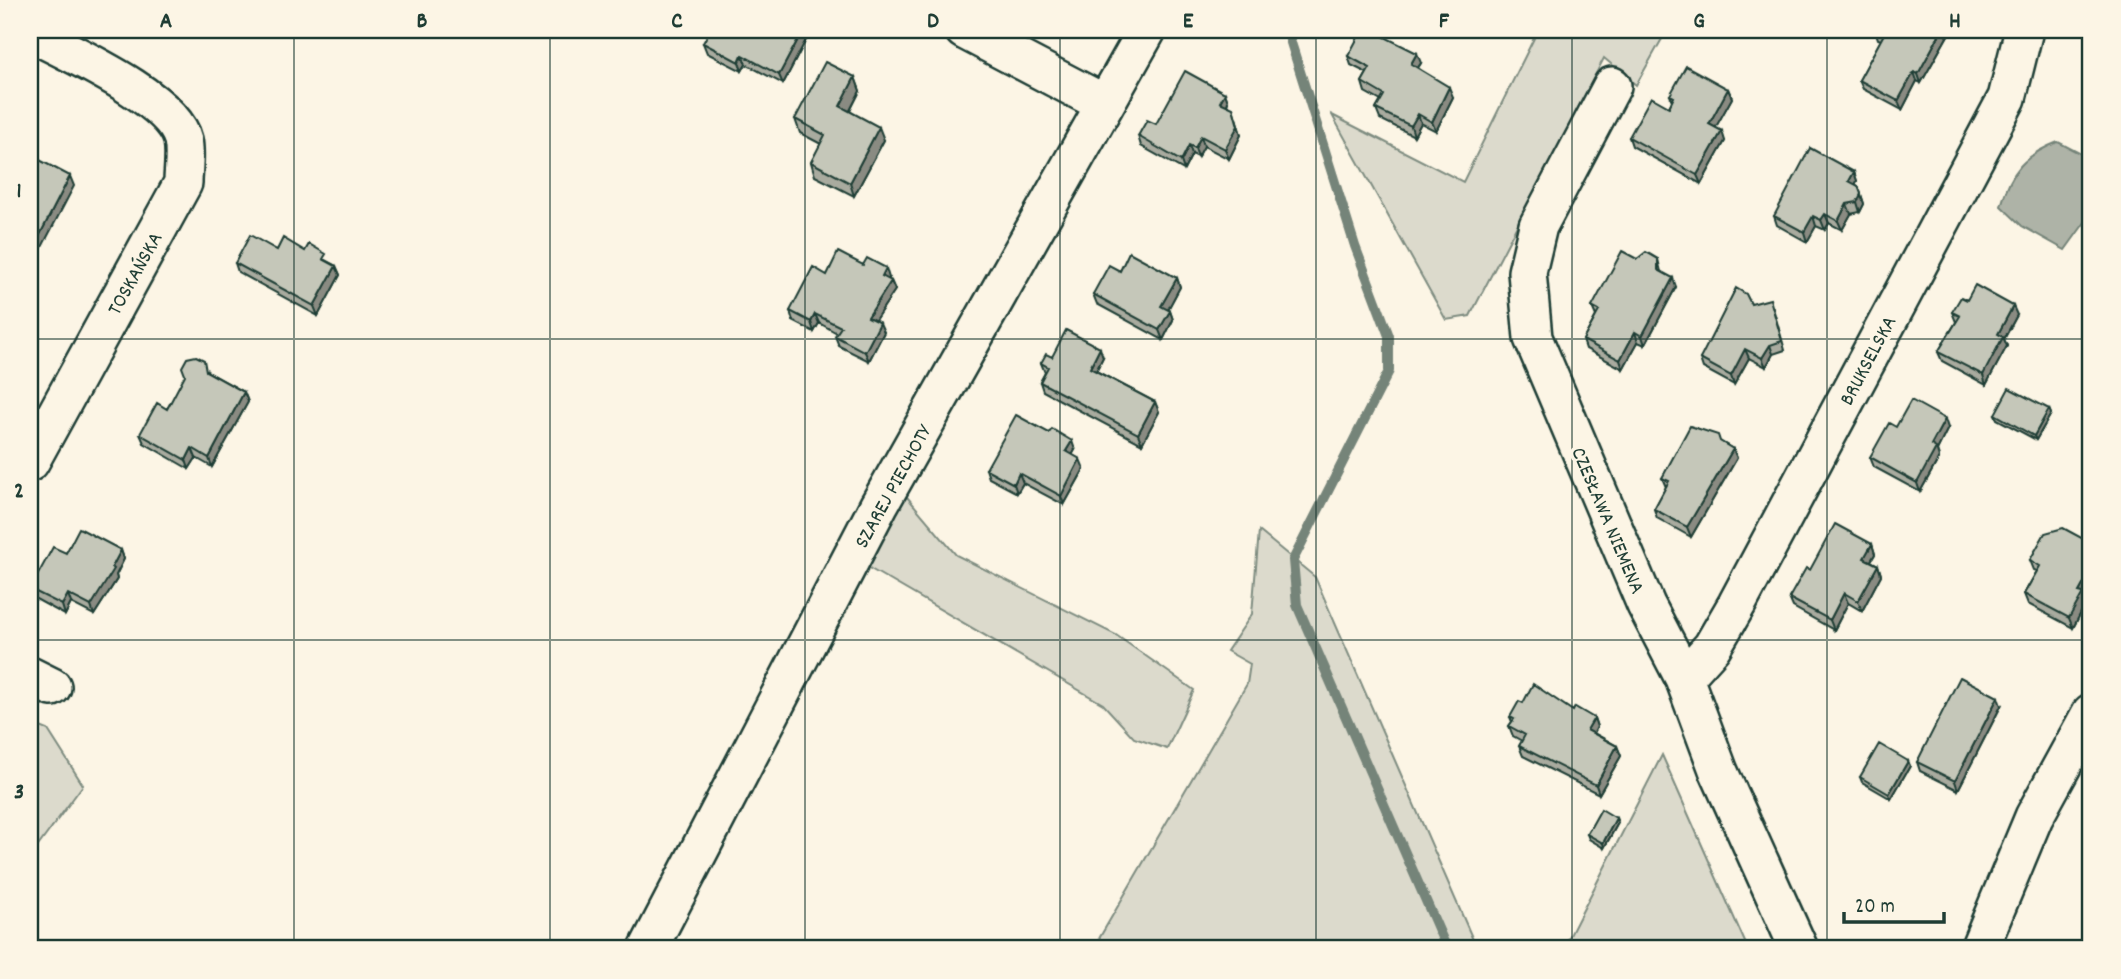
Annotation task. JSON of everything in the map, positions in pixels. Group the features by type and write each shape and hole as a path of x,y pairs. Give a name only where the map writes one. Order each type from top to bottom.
{"street":[{"path":"964,30 1105,104"},
{"name":"SZAREJ PIECHOTY","path":"648,949 880,505 1147,30"},
{"name":"BRUKSELSKA","path":"1684,678 1712,647 1731,616 2007,98 2024,30"},
{"name":"TOSKAŃSKA","path":"30,32 136,88 183,138 183,183 30,462"},
{"name":"CZESŁAWA NIEMENA","path":"1612,86 1538,226 1527,272 1533,338 1646,606 1684,678 1719,772 1799,949"},
{"path":"1979,949 2034,817 2091,713"}],"shaded area":[{"path":"1538,30 1667,30 1636,85 1604,58 1470,316 1446,320 1332,115 1463,182"},
{"path":"2058,142 2091,159 2091,214 2065,250 2022,226 2001,206 2009,183 2021,166 2036,153"},
{"path":"902,491 956,555 1116,635 1194,690 1167,749 1134,738 1103,704 862,564"},
{"path":"1259,531 1315,577 1477,949 1093,949 1247,684 1250,664 1227,651 1252,614"},
{"path":"30,723 48,730 83,785 30,857"},
{"path":"1662,755 1748,949 1563,949"}],"building":[{"path":"710,30 803,30 779,75 742,55 739,62 703,43"},
{"path":"1362,30 1371,30 1417,53 1411,64 1449,87 1432,122 1418,114 1411,126 1376,109 1384,95 1362,82 1370,68 1348,56"},
{"path":"1875,30 1942,30 1918,74 1914,72 1898,101 1859,80 1884,34"},
{"path":"825,62 855,77 840,106 879,127 850,183 811,162 825,135 795,119"},
{"path":"1686,66 1728,89 1709,124 1722,131 1697,175 1629,137 1651,97 1669,107 1674,97 1670,95"},
{"path":"1185,71 1225,93 1220,102 1233,108 1238,126 1225,149 1201,136 1195,148 1189,145 1181,161 1138,136 1147,120 1156,124"},
{"path":"1810,148 1854,172 1849,181 1858,186 1861,194 1857,202 1847,204 1838,221 1825,214 1821,220 1813,216 1804,232 1774,216"},
{"path":"30,155 70,176 30,254"},
{"path":"250,235 277,250 283,238 305,251 309,244 326,254 323,259 336,266 314,306 235,263"},
{"path":"1622,251 1637,259 1646,252 1658,259 1658,270 1673,278 1642,336 1635,332 1620,360 1583,340 1599,311 1592,307"},
{"path":"838,252 863,265 867,258 886,268 882,276 891,281 868,317 880,323 865,352 835,336 841,327 815,314 811,322 790,311 813,267 827,275"},
{"path":"1129,252 1177,278 1161,306 1170,311 1159,330 1093,294 1109,265 1120,271"},
{"path":"1975,285 2013,306 1998,334 2003,337 1983,375 1938,352 1960,316 1952,312 1961,297 1967,300"},
{"path":"1736,288 1746,294 1751,304 1770,299 1782,341 1770,345 1762,358 1745,349 1731,376 1700,359"},
{"path":"1066,330 1100,348 1090,368 1155,402 1138,434 1040,382 1048,367 1041,363 1046,354 1052,357"},
{"path":"196,356 204,360 206,371 244,392 209,458 192,448 186,460 140,434 157,403 167,409 185,375 182,367 187,358"},
{"path":"2009,388 2049,409 2034,436 1995,414"},
{"path":"1911,400 1945,419 1931,445 1936,448 1917,483 1870,457 1889,423 1896,427"},
{"path":"1016,415 1049,433 1052,429 1072,441 1066,451 1080,459 1061,496 1019,473 1014,484 986,469"},
{"path":"1690,426 1718,435 1720,441 1733,449 1687,527 1654,509 1669,481 1662,478"},
{"path":"1835,524 1872,544 1864,558 1878,565 1858,601 1844,593 1830,620 1789,598 1806,568 1810,570"},
{"path":"79,528 121,550 112,567 114,569 91,606 68,594 62,605 30,589 53,547 66,553"},
{"path":"2063,528 2091,543 2091,575 2089,574 2079,592 2083,593 2069,618 2024,594 2040,566 2030,560 2045,533"},
{"path":"1960,677 1998,697 1955,781 1917,762"},
{"path":"1533,684 1573,711 1575,707 1594,718 1587,730 1617,746 1596,785 1519,746 1525,735 1509,726 1514,719 1510,717 1519,701 1523,703"},
{"path":"1879,744 1908,761 1889,794 1860,777"},
{"path":"1601,809 1616,818 1603,843 1587,834"}],"waterway":[{"path":"1287,30 1355,246 1389,336 1389,371 1293,560 1297,605 1447,949"}]}
